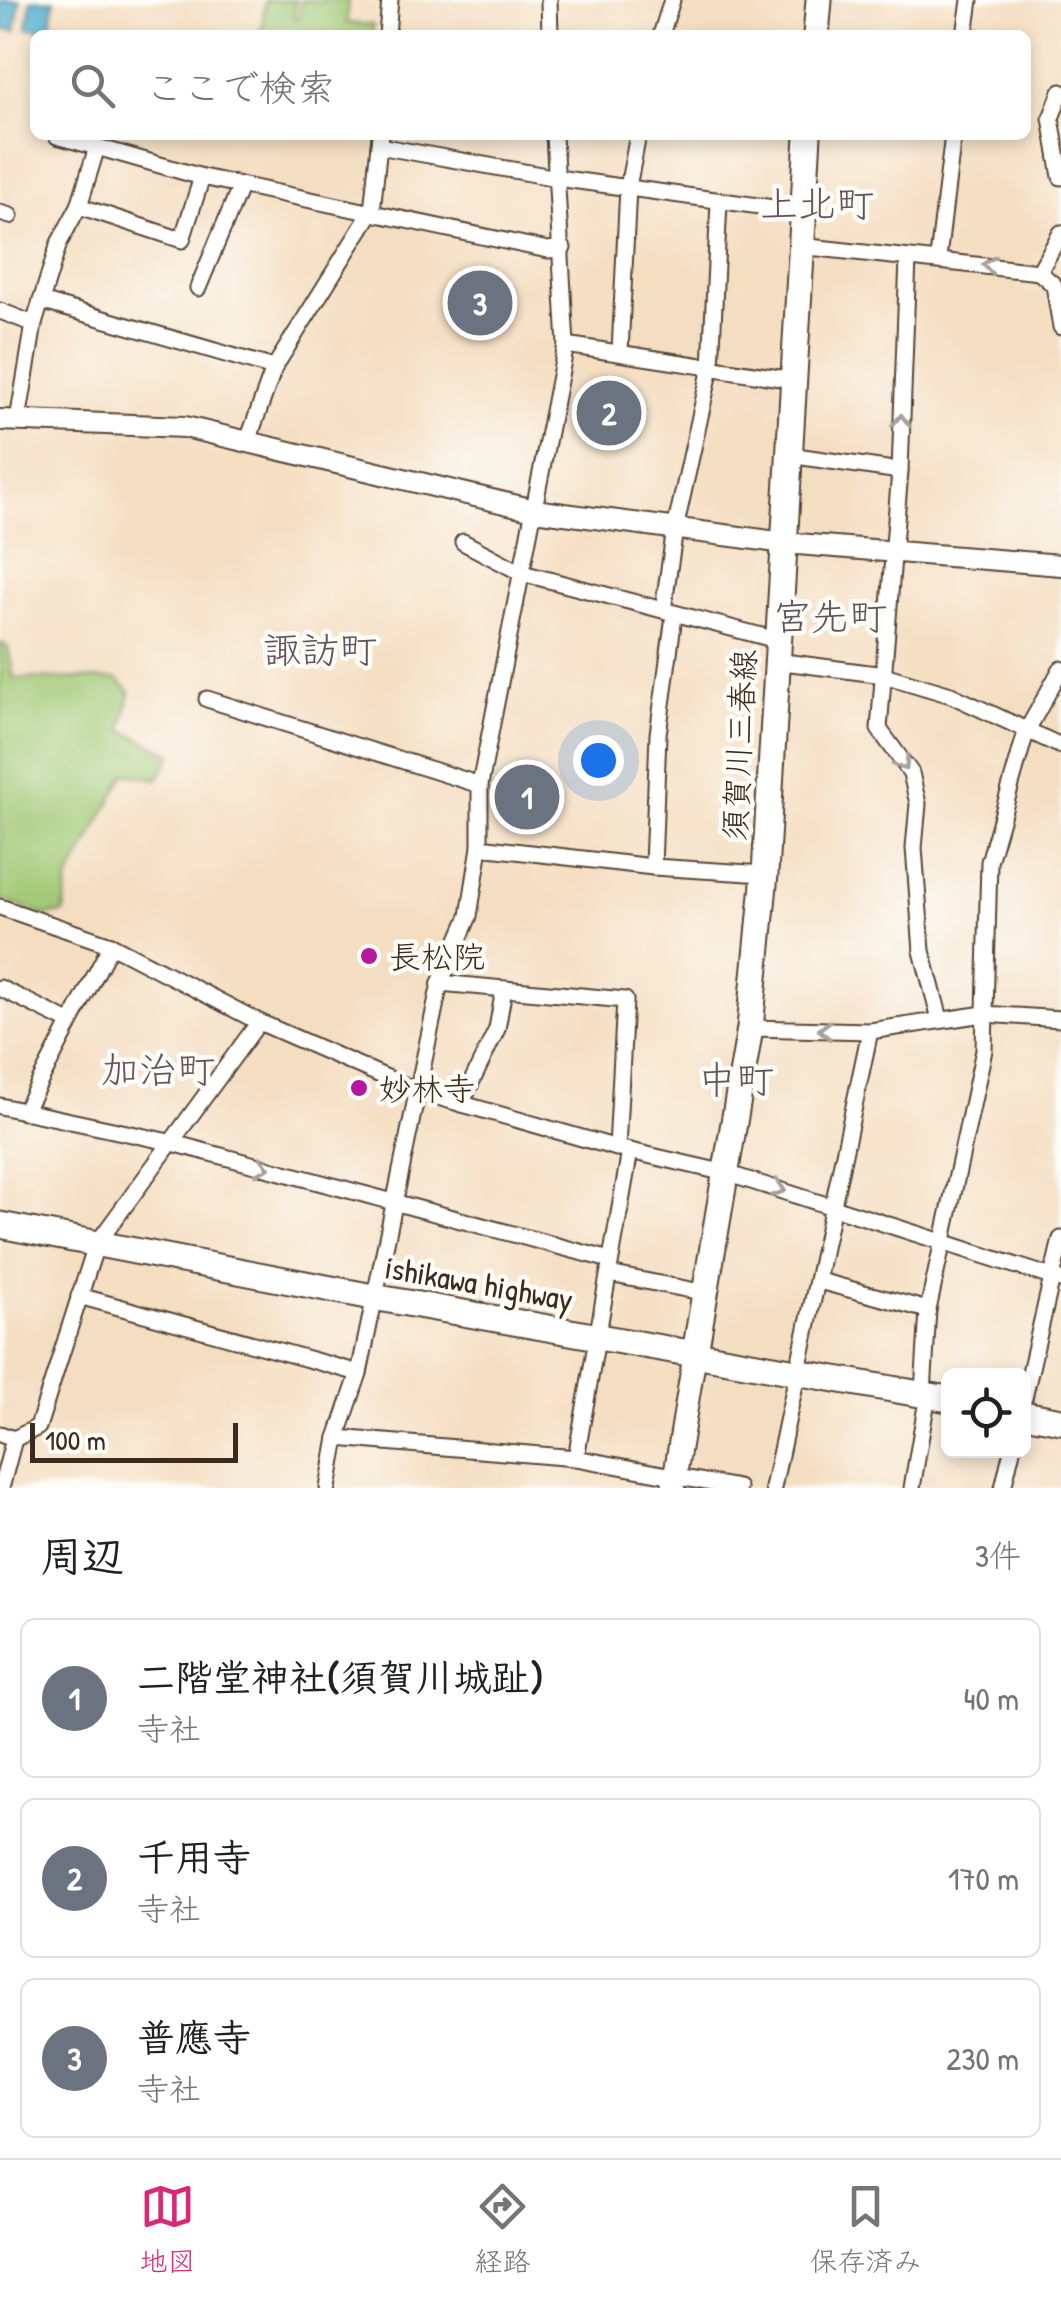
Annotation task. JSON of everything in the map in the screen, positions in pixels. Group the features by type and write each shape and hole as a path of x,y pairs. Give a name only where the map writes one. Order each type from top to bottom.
{"main road":[{"path":"816,30 818,0"},
{"name":"須賀川三春線","path":"695,1353 750,1028 765,874 808,140"},
{"name":"ishikawa highway","path":"0,1224 373,1297 933,1395"},
{"path":"675,1482 695,1353"},
{"path":"1031,1415 1061,1421"}],"street":[{"path":"387,30 390,0"},
{"path":"549,0 550,30"},
{"path":"663,30 672,0"},
{"path":"967,30 970,0"},
{"path":"1061,92 1051,118 1061,177"},
{"path":"72,140 202,177 548,250 564,248"},
{"path":"246,443 274,368 372,211 380,140 557,178 802,212"},
{"path":"328,1488 337,1438 359,1372 440,982 468,916 480,846 480,785 566,345 564,248 554,140"},
{"path":"620,352 628,186 637,140"},
{"path":"938,258 952,140"},
{"path":"98,147 79,206 59,243 9,420 185,427 534,510 784,543 1061,565"},
{"path":"79,206 182,240 202,177"},
{"path":"198,288 242,185"},
{"path":"653,867 658,734 675,529 711,368 719,202"},
{"path":"1039,272 1061,233"},
{"path":"800,246 1039,272 1054,285 1061,327"},
{"path":"908,258 900,471 879,729 912,773 918,804 914,848 922,951 940,1019"},
{"path":"41,301 274,368"},
{"path":"0,311 34,324"},
{"path":"566,345 794,380"},
{"path":"789,454 900,471"},
{"path":"463,542 522,573 669,613 776,650 952,695 1061,746"},
{"path":"912,1488 933,1395 928,1310 940,1241 970,1130 984,1050 989,862 1026,732 1061,669"},
{"path":"207,699 480,785"},
{"path":"480,846 653,867 765,874"},
{"path":"0,907 110,946 259,1022 417,1091 624,1150 726,1172 1056,1278"},
{"path":"24,1112 110,946"},
{"path":"440,982 625,1000 624,1150 609,1267 576,1458"},
{"path":"0,988 69,1022"},
{"path":"461,1104 497,1029 504,988"},
{"path":"750,1028 870,1031 984,1014 1061,1018"},
{"path":"2,1488 7,1437 38,1427 96,1244 259,1022"},
{"path":"773,1488 870,1031"},
{"path":"0,1106 169,1142 394,1200 706,1293"},
{"path":"1031,1372 1056,1278 1061,1239"},
{"path":"819,1280 928,1310"},
{"path":"79,1296 359,1372"},
{"path":"337,1438 576,1458 675,1482 738,1488"},
{"path":"1004,1488 1010,1458"}],"green space":[{"path":"265,0 296,0 294,18 299,19 301,0 348,0 347,23 373,25 372,30 262,30"},
{"path":"0,643 8,647 14,678 117,679 130,692 122,730 172,754 158,779 126,773 68,880 64,913 45,916 0,899"}],"water":[{"path":"0,0 20,0 15,31 0,29"},
{"path":"31,0 54,0 51,30 27,28"}],"place":[{"name":"普應寺","path":"480,303"},
{"name":"千用寺","path":"609,413"},
{"name":"二階堂神社(須賀川城趾)","path":"527,797"},
{"name":"長松院","path":"369,956"},
{"name":"妙林寺","path":"359,1088"}],"district":[{"name":"上北町","path":"817,203"},
{"name":"宮先町","path":"830,616"},
{"name":"諏訪町","path":"320,649"},
{"name":"加治町","path":"158,1069"},
{"name":"中町","path":"736,1079"}]}
